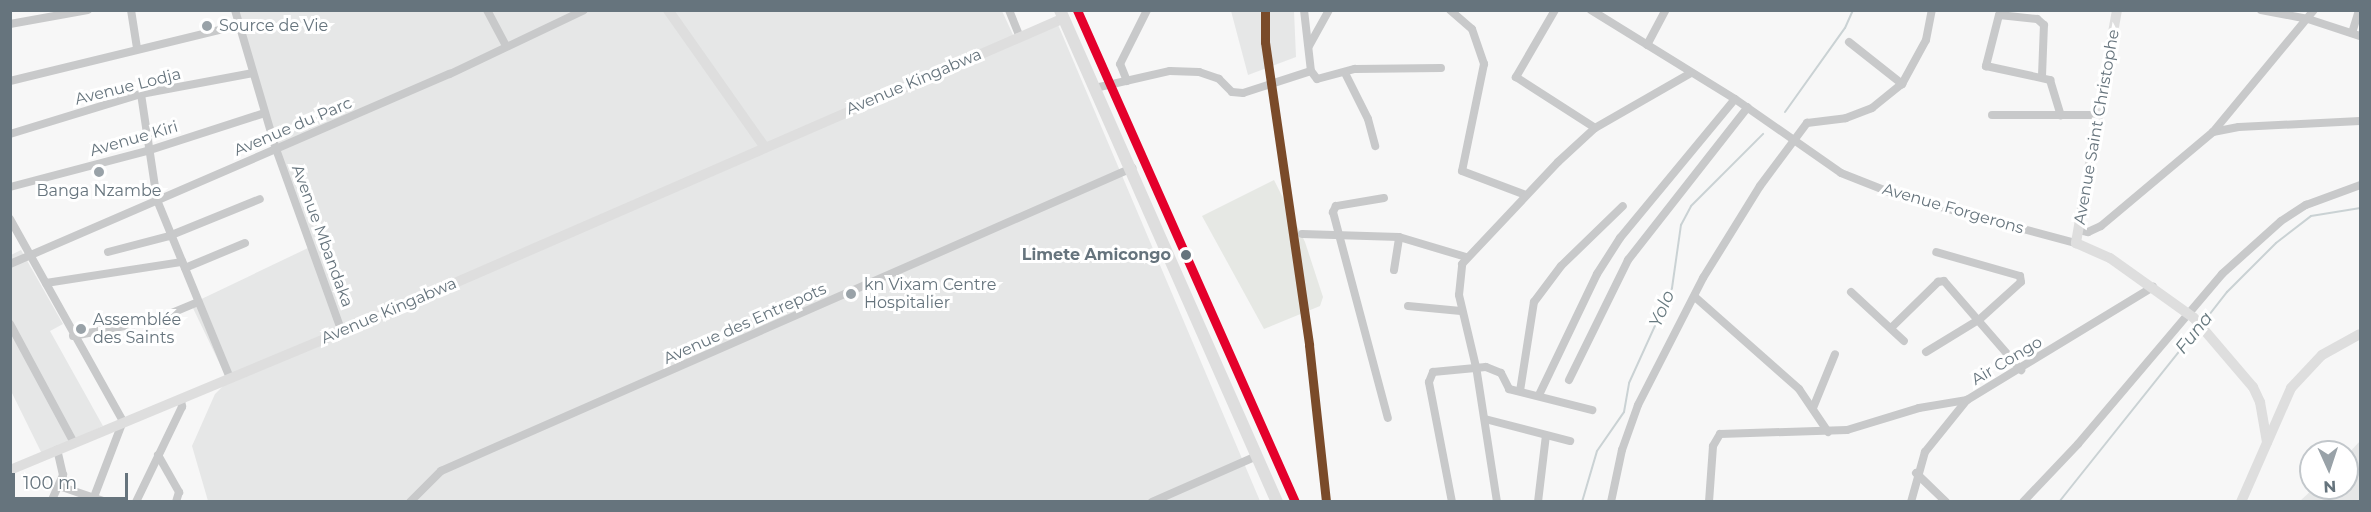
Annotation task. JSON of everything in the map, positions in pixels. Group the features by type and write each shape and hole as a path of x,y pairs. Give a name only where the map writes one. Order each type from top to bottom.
{"main road":[{"path":"1062,14 1132,168 1277,501"}],"street":[{"path":"10,24 88,10"},
{"path":"131,10 137,49"},
{"name":"Avenue Mbandaka","path":"235,10 276,149 342,332"},
{"path":"487,10 506,45"},
{"name":"Avenue du Parc","path":"10,264 450,74 506,45 584,10"},
{"path":"668,10 764,146"},
{"path":"1009,10 1020,37"},
{"path":"1127,81 1120,64 1147,10"},
{"path":"1304,10 1311,71 1317,79 1374,67 1441,68"},
{"path":"1309,47 1329,10"},
{"path":"1450,10 1472,29 1484,64 1462,171 1526,195"},
{"path":"1555,10 1516,77 1595,128"},
{"name":"Avenue Forgerons","path":"1591,10 1603,14 1647,45 1736,99 1841,173 1899,196 2076,243 2110,258 2191,315 2211,338 2253,387 2260,402 2267,441"},
{"path":"1647,45 1666,10"},
{"path":"1611,501 1622,450 1638,405 1727,237 1793,138 1807,123 1846,118 1872,108 1902,84 1926,40 1932,10"},
{"name":"Avenue Saint Christophe","path":"2076,243 2117,10"},
{"path":"2261,10 2308,19 2356,35 2359,10"},
{"path":"2079,230 2088,232 2101,226 2213,132 2314,10"},
{"name":"Avenue Kingabwa","path":"10,470 123,421 342,332 764,146 1020,37 1062,14"},
{"path":"2042,76 2044,25 2037,19 1999,15 1986,66 2042,76 2050,80 2061,115"},
{"path":"10,81 239,25"},
{"path":"1849,42 1902,84"},
{"path":"1095,88 1170,71 1199,72 1219,79 1232,92 1243,93 1311,71"},
{"name":"Avenue Lodja","path":"10,134 141,94 254,73"},
{"path":"1345,73 1368,118 1375,146"},
{"path":"1497,501 1476,367 1461,311 1458,277 1466,257 1595,128 1691,73"},
{"path":"141,94 147,151 157,200 169,236 230,378"},
{"path":"1539,395 1592,284 1620,238 1736,99"},
{"path":"1569,380 1628,260 1748,107"},
{"name":"Avenue Kiri","path":"10,187 147,151 265,113"},
{"path":"1992,115 2099,114"},
{"path":"2213,132 2238,127 2361,121"},
{"name":"Avenue des Entrepots","path":"410,501 441,471 1132,168"},
{"path":"2024,501 2191,315 2222,274 2281,221 2322,197 2361,185"},
{"path":"1384,198 1336,206 1333,212 1388,418"},
{"path":"108,252 169,236 260,199"},
{"path":"1520,392 1534,302 1561,266 1623,206"},
{"path":"10,219 31,254 73,336 123,421 93,500"},
{"path":"1302,234 1399,237 1466,257"},
{"path":"1394,270 1399,237"},
{"path":"46,283 183,265 244,243"},
{"path":"1926,352 1980,318 2020,284 2020,276 1936,252"},
{"path":"1892,328 1941,281 1948,282 2021,370"},
{"name":"Air Congo","path":"1911,501 1916,473 1925,452 1967,400 2021,370 2153,287"},
{"path":"1851,292 1904,341"},
{"path":"1695,297 1799,389 1828,432"},
{"path":"73,336 154,320 198,302"},
{"path":"1408,306 1461,311"},
{"path":"10,324 74,443"},
{"path":"2241,501 2291,388 2322,355 2361,334"},
{"path":"1813,408 1835,354"},
{"path":"1452,501 1429,379 1433,372 1476,367 1494,369 1501,373 1509,389 1592,410"},
{"path":"136,501 182,407 181,399"},
{"path":"1709,501 1713,446 1720,434 1828,432 1949,400 1967,400"},
{"path":"1485,419 1570,441"},
{"path":"1538,501 1546,435"},
{"path":"51,501 63,475 57,450"},
{"path":"158,455 179,492 176,501"},
{"path":"1152,501 1257,456"},
{"path":"1916,473 1946,501"},
{"path":"59,486 93,500 106,501"}],"shaded area":[{"path":"235,11 1002,11 1015,39 1056,20 1260,501 208,501 192,446 215,394 228,381 191,304 308,248"},
{"path":"1231,11 1294,11 1296,57 1248,75"},
{"path":"1274,180 1305,242 1323,297 1320,306 1264,329 1202,216"},
{"path":"21,250 63,324 50,331 103,426 42,454 11,391 11,255"},
{"path":"2359,442 2360,501 2300,501 2359,500"}],"waterway":[{"name":"Yolo","path":"1785,112 1845,28 1853,10"},
{"name":"Yolo","path":"1582,502 1597,451 1624,412 1629,383 1672,288 1681,225 1691,206 1763,134"},
{"name":"Funa","path":"2202,324 2227,292 2276,243 2311,216 2360,208"},
{"name":"Funa","path":"2059,502 2198,328"}],"railway":[{"path":"1265,10 1265,42 1309,345 1326,502"}],"transit line":[{"path":"1077,10 1295,502"},
{"path":"1265,10 1265,42 1309,345 1326,502"}],"place":[{"name":"Source de Vie","path":"207,26"},
{"name":"Banga Nzambe","path":"99,172"},
{"name":"Limete Amicongo","path":"1186,255"},
{"name":"kn Vixam Centre Hospitalier","path":"851,294"},
{"name":"Assemblée des Saints","path":"81,329"}]}
